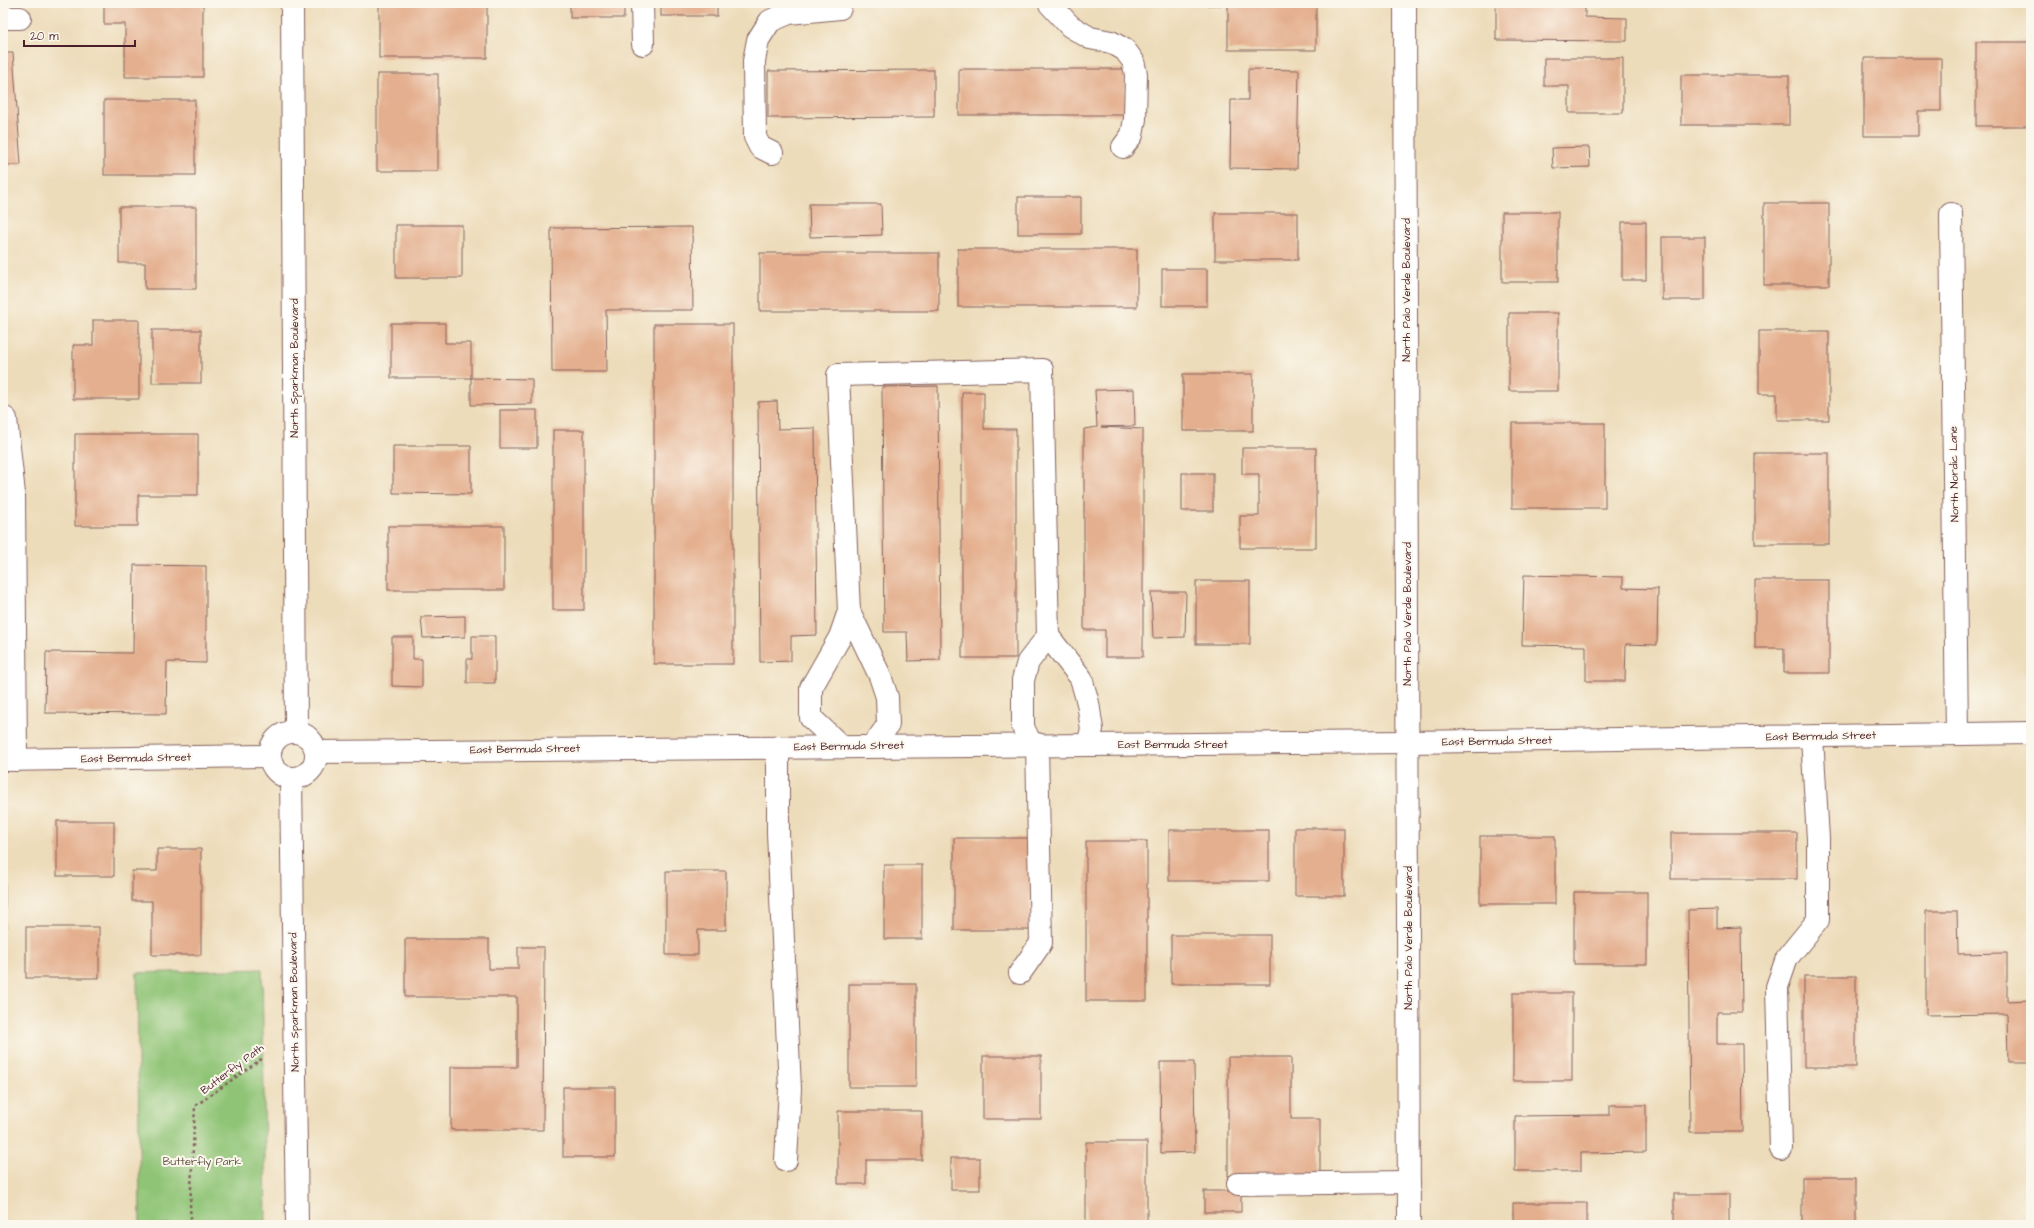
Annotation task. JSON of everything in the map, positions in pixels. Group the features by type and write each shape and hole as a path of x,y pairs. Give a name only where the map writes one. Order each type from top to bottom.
{"street":[{"name":"North Sparkman Boulevard","path":"292,3 296,732"},
{"path":"642,3 643,44"},
{"path":"1049,3 1070,26 1090,38 1111,42 1125,50 1133,61 1136,74 1135,119 1132,135 1123,147"},
{"name":"North Palo Verde Boulevard","path":"1405,3 1409,1225"},
{"path":"772,153 760,146 755,137 754,61 758,40 770,21 788,13 840,8"},
{"name":"North Nordic Lane","path":"1951,214 1958,734"},
{"path":"873,746 888,726 887,697 877,669 850,611 838,375 1042,370 1048,636 1081,678 1088,703 1092,728 1088,744"},
{"path":"3,417 6,419 14,494 9,760"},
{"path":"841,746 811,718 811,688 840,636 850,611"},
{"path":"1020,973 1041,943 1034,744 1022,727 1022,680 1028,662 1048,636"},
{"path":"296,732 309,738 316,752 316,760 308,773 301,777 291,778 286,778 273,768 269,756 271,746 275,740 281,735 296,732"},
{"name":"East Bermuda Street","path":"316,752 1034,744 1407,742 2031,733"},
{"path":"1781,1149 1777,987 1787,958 1818,920 1818,839 1812,736"},
{"path":"778,747 778,833 790,1089 786,1160"},
{"name":"East Bermuda Street","path":"9,760 269,756"},
{"name":"North Sparkman Boulevard","path":"291,778 297,1225"},
{"path":"1238,1184 1409,1182"}],"path":[{"name":"Butterfly Path","path":"192,1225 190,1209 195,1106 263,1058 294,1029"}],"green space":[{"name":"Butterfly Park","path":"262,969 266,1225 140,1225 137,973"}],"building":[{"path":"104,3 203,3 203,77 125,77 125,24 104,24"},
{"path":"379,3 487,3 487,58 379,58"},
{"path":"570,3 624,3 624,18 570,18"},
{"path":"661,3 717,3 717,16 661,16"},
{"path":"1204,3 1316,3 1316,50 1228,50 1228,5 1204,5"},
{"path":"1496,3 1585,3 1585,17 1627,18 1627,41 1496,40"},
{"path":"1976,42 2031,42 2031,126 1976,126"},
{"path":"3,53 13,53 21,165 3,165"},
{"path":"1544,58 1623,58 1623,113 1569,113 1569,86 1544,86"},
{"path":"1864,58 1941,58 1941,111 1918,111 1918,136 1864,136"},
{"path":"959,69 1125,69 1125,115 959,115"},
{"path":"1248,69 1299,70 1297,169 1230,168 1231,100 1248,100"},
{"path":"934,70 934,117 768,118 768,71"},
{"path":"377,74 438,74 438,171 377,171"},
{"path":"1681,75 1789,75 1789,125 1681,125"},
{"path":"104,100 195,100 195,175 104,175"},
{"path":"1589,147 1590,167 1553,168 1552,148"},
{"path":"1018,197 1081,197 1081,234 1018,234"},
{"path":"1764,203 1829,203 1829,285 1764,285"},
{"path":"809,204 881,204 882,235 810,237"},
{"path":"119,207 196,207 196,289 145,289 145,263 119,263"},
{"path":"1502,212 1558,212 1558,282 1502,282"},
{"path":"1215,213 1298,213 1298,260 1215,260"},
{"path":"1622,222 1646,222 1646,280 1622,280"},
{"path":"396,225 462,225 462,278 396,278"},
{"path":"692,227 693,310 606,310 607,372 552,372 551,228"},
{"path":"1662,237 1705,237 1705,300 1662,300"},
{"path":"958,249 1137,249 1137,307 958,307"},
{"path":"760,253 939,253 939,311 760,311"},
{"path":"1162,269 1207,269 1207,306 1162,306"},
{"path":"1509,313 1558,313 1558,391 1509,391"},
{"path":"93,320 139,320 139,399 73,399 73,345 93,345"},
{"path":"391,323 445,323 445,343 471,343 471,378 391,378"},
{"path":"654,324 733,324 733,664 654,664"},
{"path":"152,330 201,330 201,383 152,383"},
{"path":"1759,331 1829,331 1829,420 1777,420 1777,394 1759,394"},
{"path":"1183,374 1253,374 1253,431 1183,431"},
{"path":"471,378 532,379 532,404 471,405"},
{"path":"938,386 940,660 908,661 907,632 884,632 882,387"},
{"path":"1134,389 1135,426 1101,427 1143,429 1143,657 1105,657 1105,630 1084,630 1084,429 1097,427 1095,390"},
{"path":"962,392 984,392 984,429 1016,429 1016,658 962,658"},
{"path":"777,401 778,429 815,428 817,635 791,636 791,661 760,662 758,402"},
{"path":"500,410 537,410 537,448 500,448"},
{"path":"1512,423 1605,423 1605,508 1512,508"},
{"path":"553,430 584,430 584,610 553,610"},
{"path":"75,434 198,434 198,495 138,495 138,526 75,526"},
{"path":"393,446 471,446 471,494 393,493"},
{"path":"1242,448 1316,448 1316,548 1240,548 1240,516 1259,516 1259,474 1242,474"},
{"path":"1755,453 1829,453 1829,544 1755,544"},
{"path":"1182,473 1213,473 1213,511 1182,511"},
{"path":"388,526 504,526 504,590 388,590"},
{"path":"134,565 206,566 206,663 167,662 166,714 45,713 46,652 133,653"},
{"path":"1524,575 1623,577 1623,588 1658,589 1657,645 1626,644 1625,681 1586,681 1586,646 1522,645"},
{"path":"1755,580 1829,580 1829,673 1784,673 1784,648 1755,648"},
{"path":"1196,581 1250,581 1250,644 1196,644"},
{"path":"1151,592 1186,592 1185,637 1153,638"},
{"path":"465,616 465,637 423,638 421,617"},
{"path":"472,636 495,636 495,683 467,683 467,659 472,659"},
{"path":"392,637 413,637 413,659 422,659 422,687 392,686"},
{"path":"57,821 114,821 114,876 57,876"},
{"path":"1295,828 1344,828 1344,896 1295,896"},
{"path":"1169,830 1269,830 1269,881 1169,881"},
{"path":"1671,833 1797,833 1797,879 1671,879"},
{"path":"1480,836 1555,836 1555,904 1480,904"},
{"path":"954,838 1031,838 1031,930 954,930"},
{"path":"1086,841 1147,841 1147,1001 1086,1001"},
{"path":"157,849 201,849 201,955 152,955 152,901 132,901 132,871 157,871"},
{"path":"3,852 5,852 5,929 3,929"},
{"path":"884,865 922,865 922,939 884,939"},
{"path":"666,871 726,871 726,930 698,930 698,955 666,955"},
{"path":"1574,892 1647,892 1647,964 1574,964"},
{"path":"1717,909 1717,928 1741,927 1742,1012 1717,1012 1717,1044 1742,1044 1743,1132 1690,1132 1688,910"},
{"path":"1926,911 1957,911 1958,954 2007,953 2007,1001 2031,1000 2031,1062 2008,1062 2007,1014 1926,1015"},
{"path":"26,927 99,927 99,978 26,978"},
{"path":"1171,935 1270,935 1270,984 1171,984"},
{"path":"405,939 489,939 489,969 518,969 518,947 544,947 543,1130 451,1130 451,1067 517,1067 517,997 405,997"},
{"path":"1804,976 1856,976 1856,1067 1804,1067"},
{"path":"849,984 916,984 916,1087 849,1087"},
{"path":"1513,993 1572,993 1572,1081 1513,1081"},
{"path":"983,1056 1041,1056 1041,1119 983,1119"},
{"path":"1228,1057 1291,1057 1291,1119 1320,1119 1320,1176 1228,1176"},
{"path":"1160,1062 1194,1062 1195,1152 1161,1153"},
{"path":"563,1087 615,1087 615,1157 563,1157"},
{"path":"1610,1105 1646,1105 1646,1152 1581,1153 1581,1171 1515,1171 1515,1116 1610,1115"},
{"path":"838,1111 922,1111 922,1160 866,1160 866,1184 838,1184"},
{"path":"1086,1142 1147,1142 1147,1225 1086,1225"},
{"path":"951,1158 980,1158 980,1190 951,1190"},
{"path":"1802,1177 1856,1177 1856,1225 1802,1225"},
{"path":"1204,1191 1241,1191 1241,1212 1204,1212"},
{"path":"1674,1194 1729,1194 1729,1225 1674,1225"},
{"path":"1513,1203 1587,1203 1587,1225 1513,1225"}]}
